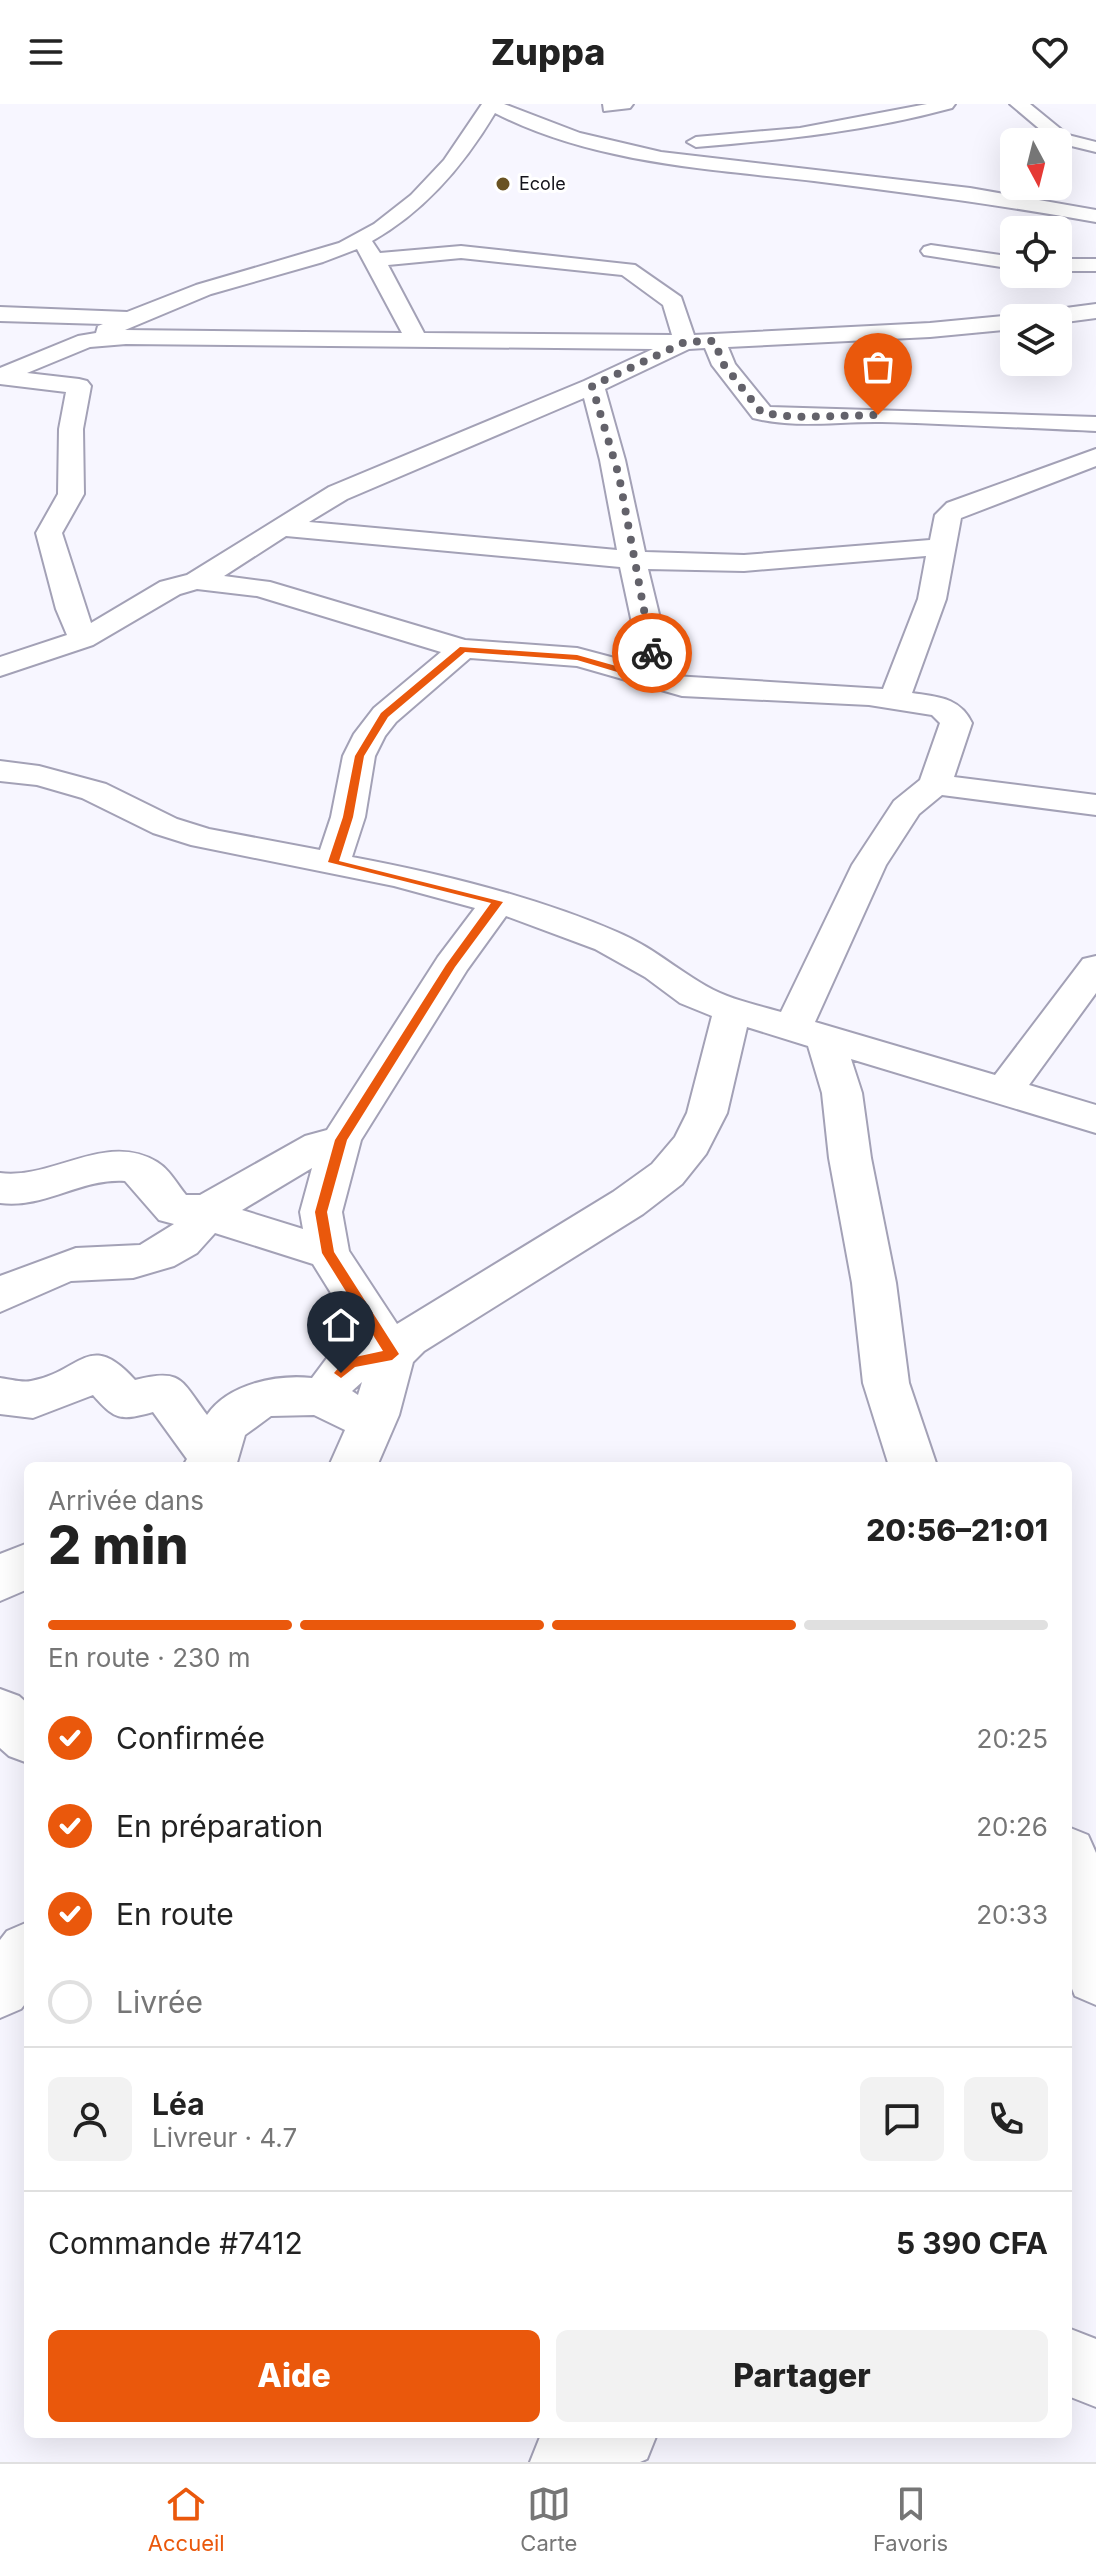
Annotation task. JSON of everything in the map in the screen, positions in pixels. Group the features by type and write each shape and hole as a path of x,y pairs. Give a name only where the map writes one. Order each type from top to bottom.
{"street":[{"path":"0,376 186,295 361,240 418,198 440,176 459,156 491,104 522,119 605,146 661,158 970,194 1096,216"},
{"path":"605,146 785,135 907,115 946,104"},
{"path":"1019,104 1062,139 1096,147"},
{"path":"361,240 375,260 416,338"},
{"path":"931,251 1000,261"},
{"path":"375,260 461,252 628,269 673,302 685,342"},
{"path":"1072,265 1096,265"},
{"path":"1072,314 1096,311"},
{"path":"0,314 133,318"},
{"path":"86,341 151,336 685,342 930,330 1000,323"},
{"path":"714,341 724,365 762,413 796,417 878,415 1096,424"},
{"path":"0,667 83,639 170,588 197,581 338,493 592,386 685,342"},
{"path":"0,376 79,386 71,429 71,494 49,533 59,574 83,639"},
{"path":"592,386 616,464 648,639 661,682"},
{"path":"894,700 932,599 948,515 956,509 1096,457"},
{"path":"280,527 633,560 744,563 942,547"},
{"path":"197,581 260,588 463,649 577,657 682,687 844,693 941,707 953,716 956,723 935,784 906,808 877,852 808,1034"},
{"path":"333,862 348,817 359,756 370,734 385,715 463,649"},
{"path":"0,771 39,776 94,791 165,826 203,838 252,850 333,862 543,915 608,941 658,969 693,995 732,1010 1096,1119"},
{"path":"935,784 1096,805"},
{"path":"361,1447 386,1387 392,1354 328,1253 321,1212 341,1140 451,965 498,902"},
{"path":"1005,1090 1096,967"},
{"path":"325,1399 330,1385 351,1363 392,1354 408,1339 628,1203 667,1174 692,1144 707,1113 732,1010"},
{"path":"808,1034 842,1093 850,1158 874,1283 886,1383 912,1462"},
{"path":"0,1295 38,1276 78,1264 146,1260 170,1250 189,1236 207,1211 319,1146 341,1140"},
{"path":"0,1188 25,1190 78,1173 139,1169 174,1209 207,1211 239,1229 298,1242 328,1253"},
{"path":"0,1396 33,1400 100,1372 126,1401 163,1391 210,1462"},
{"path":"212,1462 228,1421 248,1407 273,1398 299,1394 325,1399 361,1447"},
{"path":"0,1579 24,1566"},
{"path":"1072,1871 1096,1975"},
{"path":"0,1988 24,1957"},
{"path":"1072,2364 1096,2373"},
{"path":"565,2462 614,2438"}],"way so far":[{"path":"652,653 619,476 592,386 685,342 714,341 724,365 762,413 796,417 878,415"}],"place":[{"name":"Ecole","path":"503,184"}],"route":[{"path":"341,1373 351,1363 392,1354 328,1253 321,1212 341,1140 451,965 498,902 333,862 348,817 359,756 370,734 385,715 463,649 577,657 661,682 652,653"}]}
